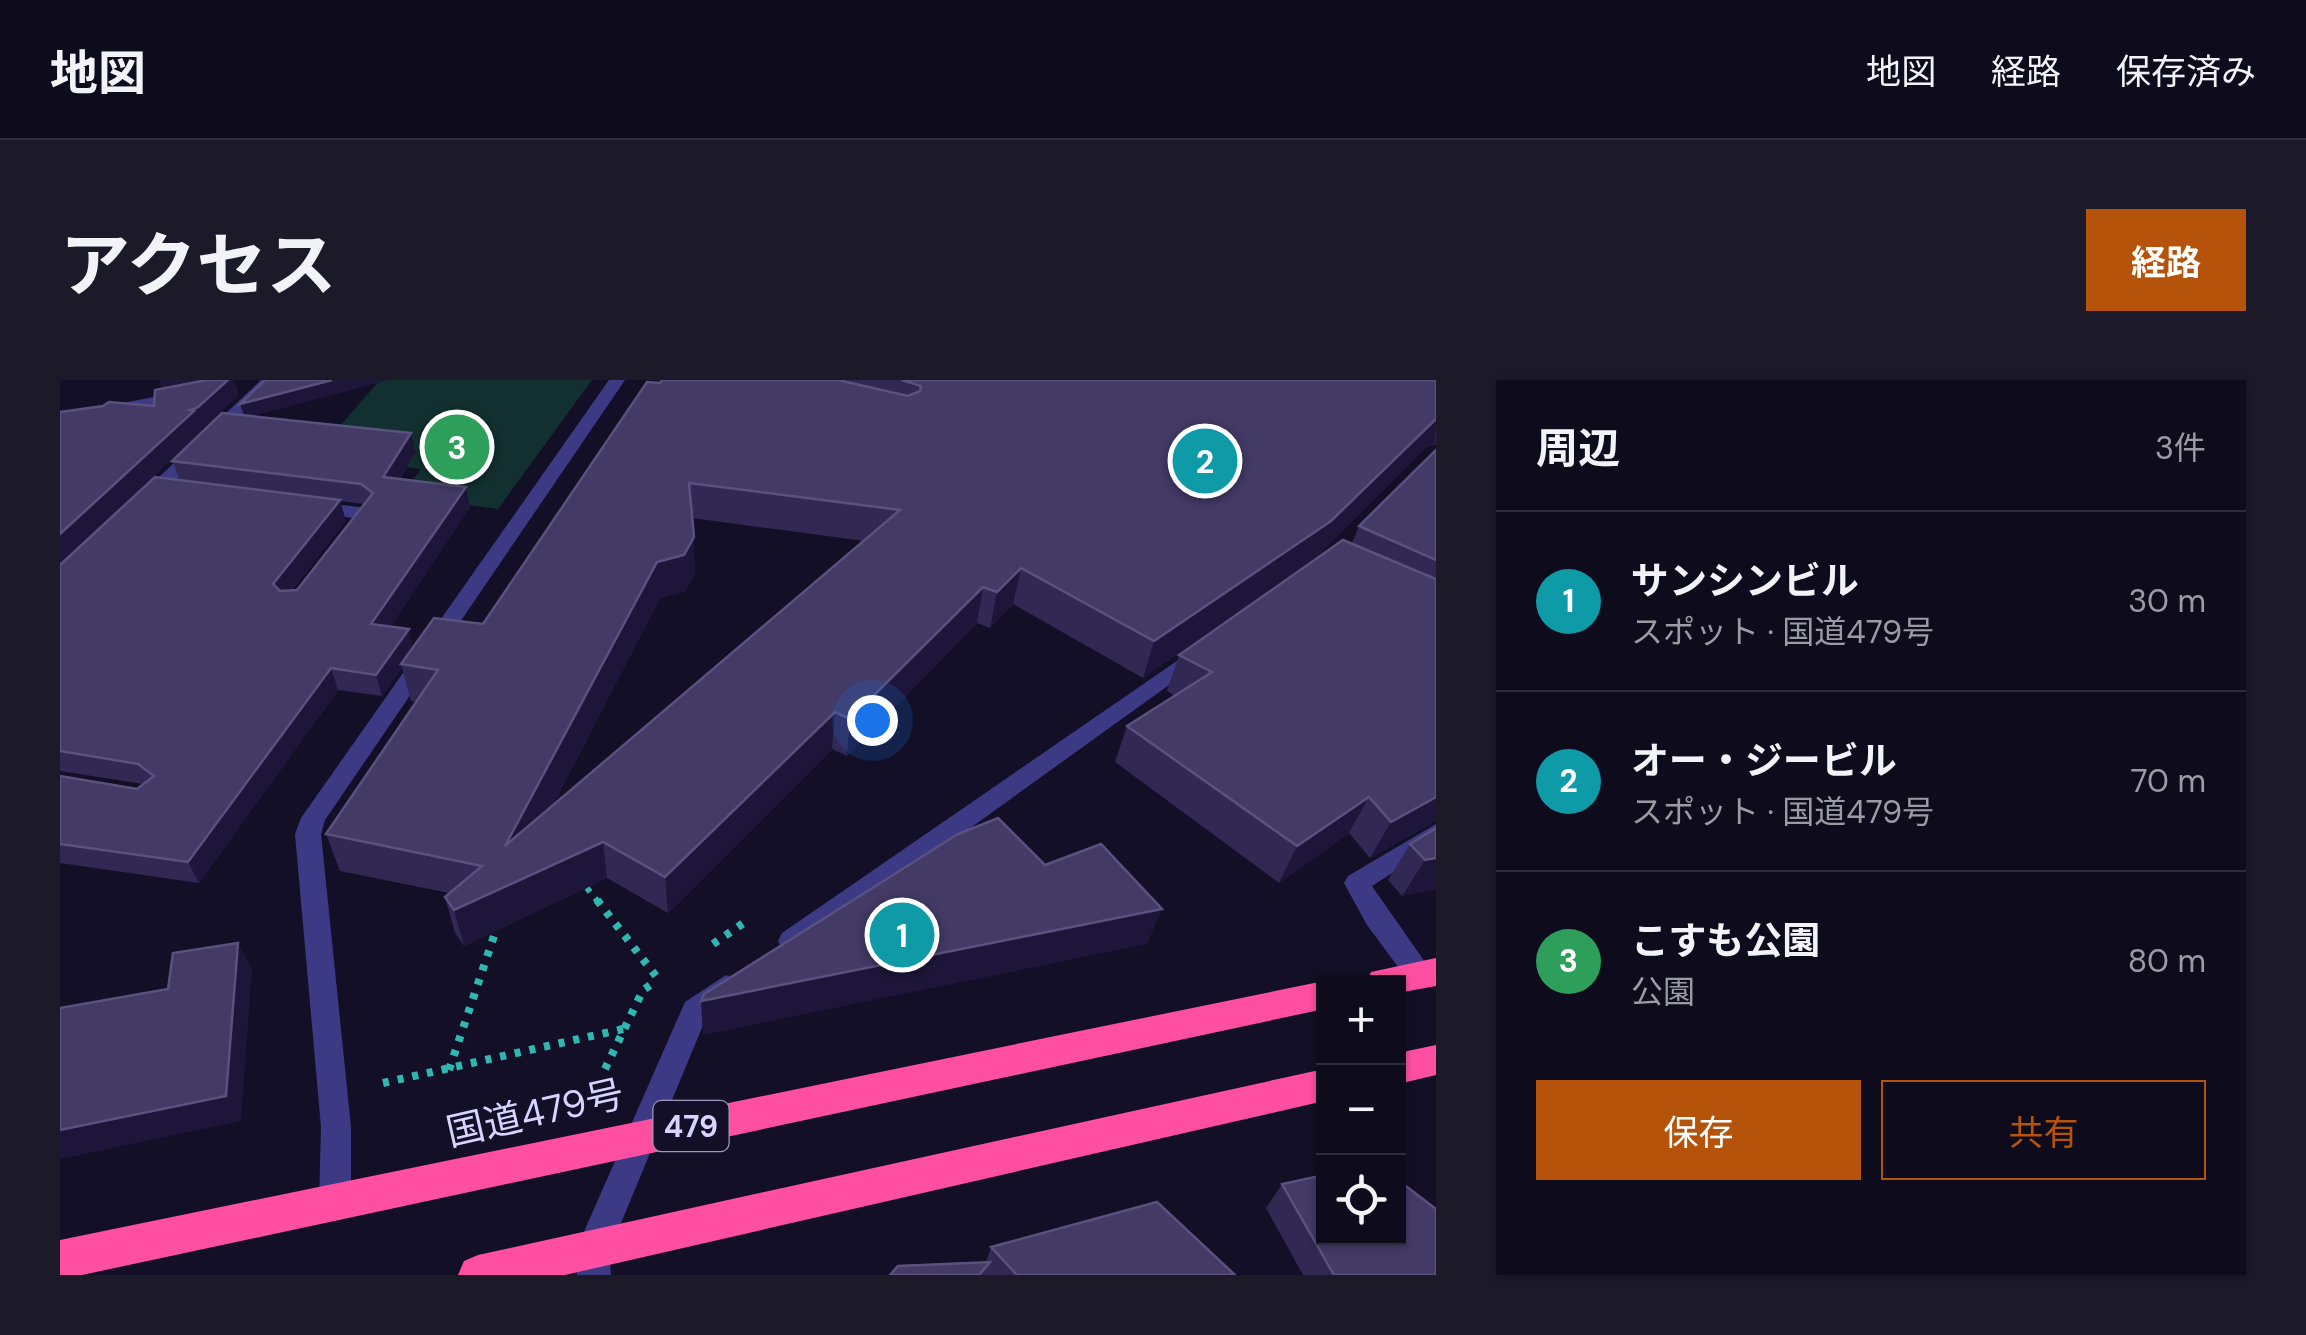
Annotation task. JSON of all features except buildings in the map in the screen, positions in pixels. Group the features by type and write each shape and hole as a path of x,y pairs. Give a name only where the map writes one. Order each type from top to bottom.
{"highway":[{"name":"国道479号","path":"60,1260 1316,997"},
{"path":"1406,1067 1436,1060"},
{"path":"478,1275 593,1263 1316,1088"}],"street":[{"path":"334,1204 333,1093 308,834 313,818 617,380"},
{"path":"229,388 267,383"},
{"path":"130,515 168,489 267,383"},
{"path":"60,420 210,391"},
{"path":"291,505 366,514 342,544"},
{"path":"776,952 1229,632"},
{"path":"1428,973 1376,918 1358,883 1436,833"},
{"path":"593,1263 695,1010 743,975"}],"path":[{"path":"587,888 658,980"},
{"path":"450,1070 500,916"},
{"path":"333,1093 450,1070 624,1028"}],"green space":[{"path":"380,380 592,380 498,509 400,496 421,469 406,467 416,452 326,442"}],"place":[{"name":"こすも公園","path":"457,447"},
{"name":"オー・ジービル","path":"1205,461"},
{"name":"サンシンビル","path":"902,935"}]}
